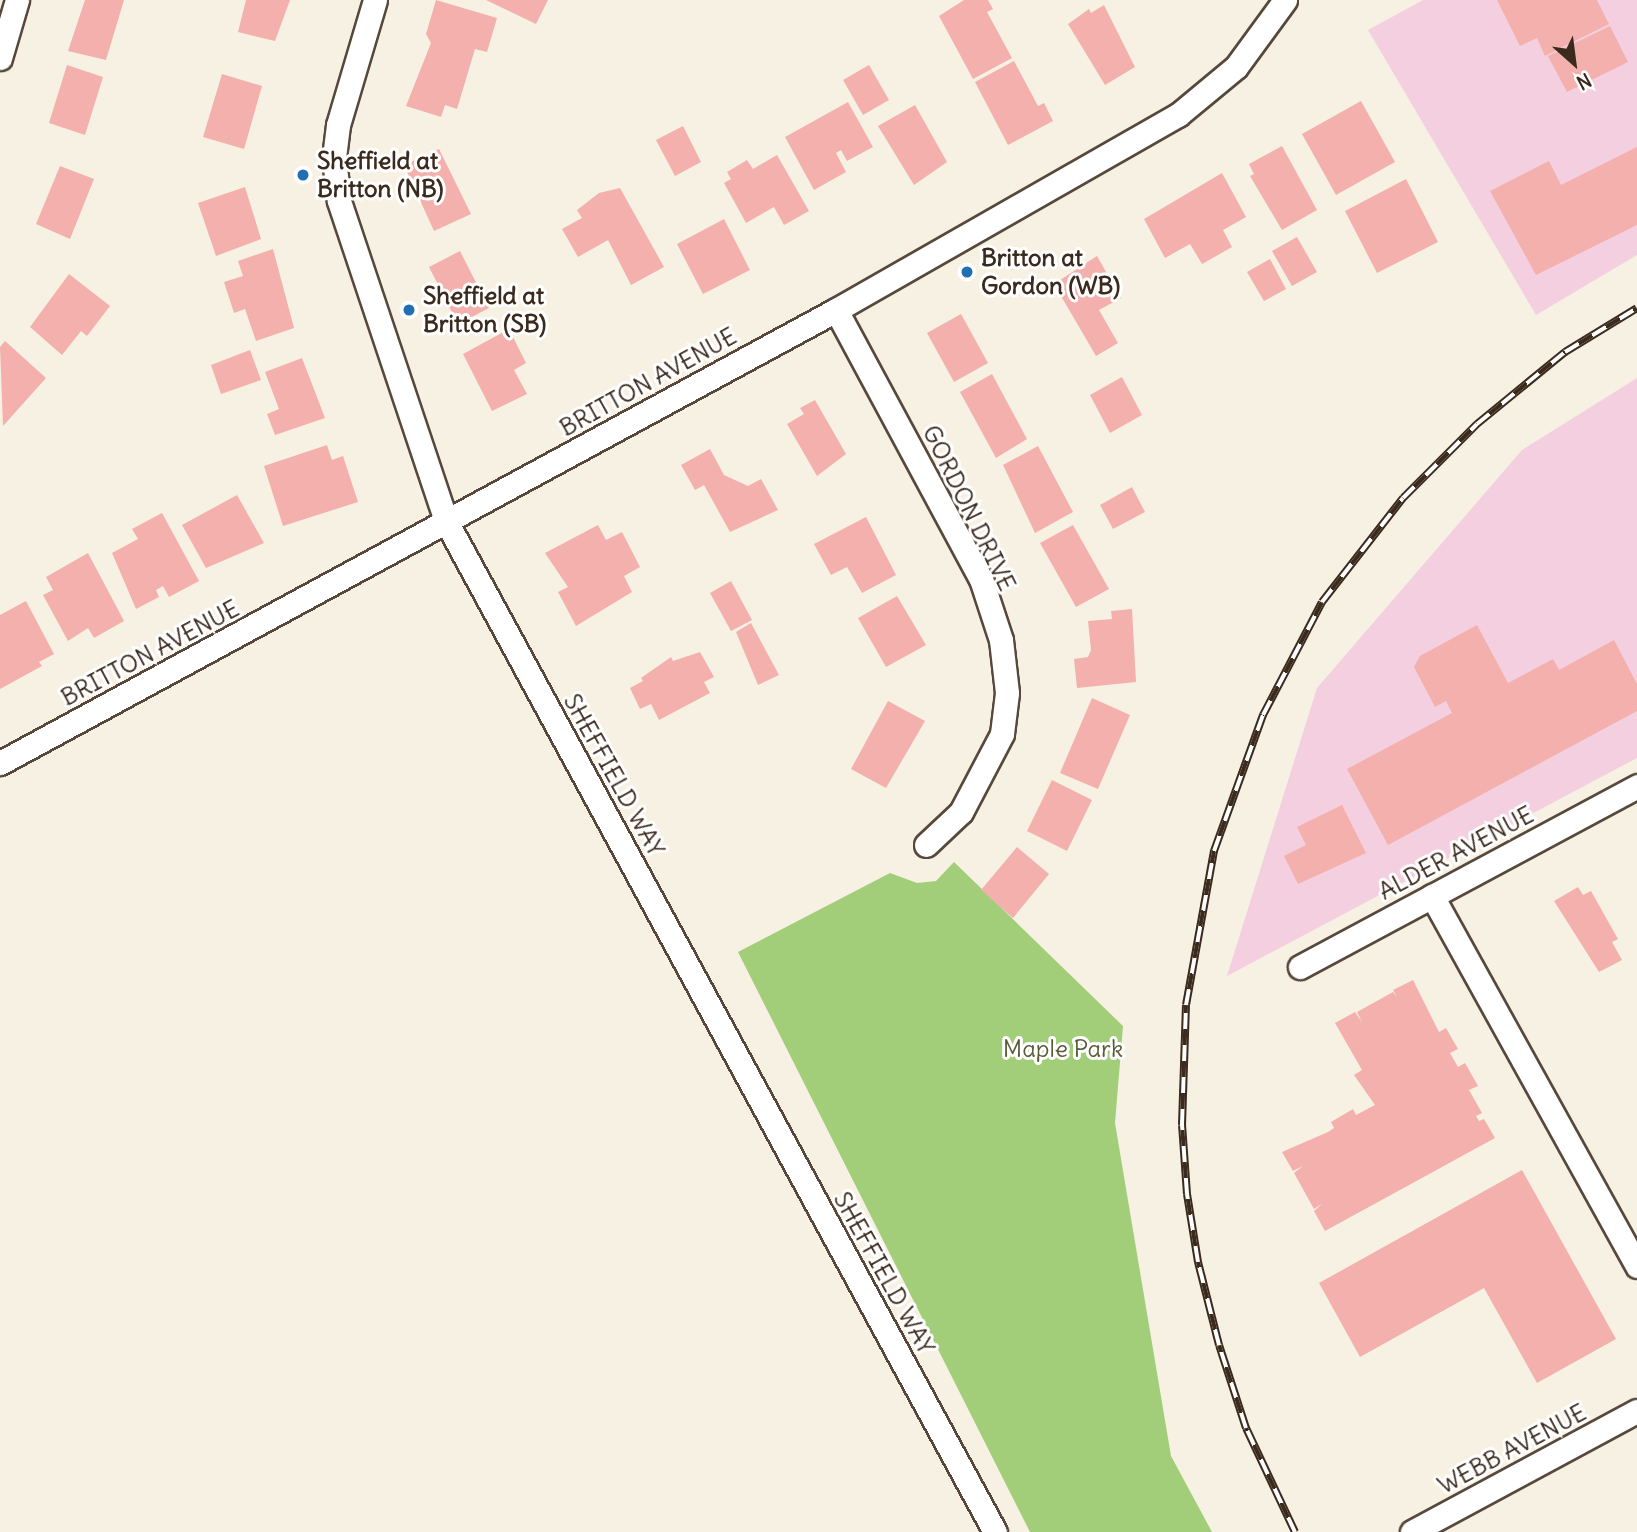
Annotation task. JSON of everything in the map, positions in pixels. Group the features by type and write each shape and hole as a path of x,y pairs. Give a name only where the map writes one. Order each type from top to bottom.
{"street":[{"path":"0,58 17,0"},
{"name":"SHEFFIELD WAY","path":"375,0 338,125 334,159 339,201 447,523 995,1532"},
{"name":"BRITTON AVENUE","path":"0,763 836,310 1178,115 1236,67 1285,0"},
{"name":"GORDON DRIVE","path":"836,310 981,579 1001,640 1007,693 1002,734 961,812 926,845"},
{"name":"ALDER AVENUE","path":"1300,967 1637,786"},
{"path":"1432,896 1637,1266"},
{"name":"WEBB AVENUE","path":"1412,1532 1637,1411"}],"shaded area":[{"path":"1423,0 1637,0 1637,255 1536,315 1368,30"},
{"path":"1637,378 1637,758 1227,976 1317,688 1522,450"}],"green space":[{"name":"Maple Park","path":"954,862 1123,1026 1115,1123 1171,1456 1212,1532 1030,1532 738,952 890,873 917,883 936,881"}],"building":[{"path":"85,0 124,0 106,60 68,51"},
{"path":"246,0 290,0 275,41 238,32"},
{"path":"436,0 497,18 487,52 475,49 457,109 445,105 441,117 406,106 431,43 426,34"},
{"path":"486,0 548,0 536,24"},
{"path":"964,0 988,0 993,9 987,12 1012,58 973,79 939,16"},
{"path":"1497,0 1597,0 1609,24 1545,56 1537,38 1520,46"},
{"path":"1104,5 1135,67 1105,85 1068,24 1089,9 1091,13"},
{"path":"1610,26 1628,62 1567,92 1548,56"},
{"path":"1014,61 1038,106 1044,103 1053,121 1008,145 975,82"},
{"path":"67,65 103,77 85,135 49,123"},
{"path":"869,65 889,100 863,115 843,80"},
{"path":"222,74 262,86 244,149 203,137"},
{"path":"1361,101 1395,162 1336,195 1302,134"},
{"path":"848,102 873,147 847,161 841,150 836,153 846,172 814,190 785,137"},
{"path":"915,105 947,162 914,185 878,126"},
{"path":"683,126 701,162 675,176 656,140"},
{"path":"1282,146 1317,210 1282,230 1250,176 1254,174 1249,164"},
{"path":"1637,147 1637,225 1536,275 1490,191 1549,161 1561,185"},
{"path":"439,149 471,214 434,231 404,165"},
{"path":"777,155 809,211 784,225 774,207 746,223 724,183 731,179 727,172 747,160 753,169"},
{"path":"60,166 94,179 70,239 36,224"},
{"path":"1222,173 1246,217 1223,230 1232,247 1202,264 1190,244 1165,258 1144,219"},
{"path":"1406,179 1438,242 1377,273 1345,211"},
{"path":"245,187 261,239 216,256 198,203"},
{"path":"620,188 664,267 631,285 608,240 578,257 562,229 582,218 577,210 599,193"},
{"path":"724,219 750,270 703,294 677,244"},
{"path":"1297,237 1317,272 1292,286 1272,251"},
{"path":"273,249 294,328 256,341 245,309 234,313 224,282 243,276 238,261"},
{"path":"460,251 489,308 458,324 429,267"},
{"path":"1097,256 1121,298 1099,310 1118,343 1096,356 1054,284"},
{"path":"1270,259 1286,289 1264,301 1247,272"},
{"path":"69,274 110,306 87,336 81,331 62,355 30,327"},
{"path":"961,314 988,363 954,382 927,333"},
{"path":"509,329 526,363 514,370 527,394 492,411 463,354"},
{"path":"5,341 46,378 3,426 0,347"},
{"path":"250,350 261,380 221,394 211,365"},
{"path":"302,358 325,418 275,435 267,414 279,409 265,372"},
{"path":"992,374 1027,439 996,458 960,392"},
{"path":"1122,377 1142,415 1110,433 1090,395"},
{"path":"815,400 846,454 817,476 787,424 804,414 800,408"},
{"path":"327,445 332,460 343,456 358,502 283,526 264,466"},
{"path":"1038,446 1073,512 1035,533 1003,465"},
{"path":"710,449 724,475 748,486 761,479 778,510 730,532 704,485 695,490 681,465"},
{"path":"1132,487 1145,512 1113,529 1100,505"},
{"path":"237,495 264,543 206,568 182,525"},
{"path":"162,513 199,581 169,597 163,586 156,590 159,597 136,609 112,553 138,539 132,529"},
{"path":"866,517 896,575 862,593 847,567 831,575 814,544"},
{"path":"598,525 606,540 622,532 640,567 624,576 632,592 576,626 558,592 568,587 545,553"},
{"path":"1073,525 1109,589 1076,607 1040,543"},
{"path":"88,553 124,621 94,638 88,628 68,641 43,595 53,590 46,577"},
{"path":"731,581 752,620 731,631 710,593"},
{"path":"897,596 926,645 886,667 858,618"},
{"path":"26,601 54,654 39,662 42,666 0,689 0,615"},
{"path":"1132,609 1136,682 1077,688 1074,659 1088,657 1091,650 1088,621 1112,619 1111,611"},
{"path":"751,623 779,675 758,685 736,632"},
{"path":"1477,625 1508,683 1553,659 1559,670 1614,640 1637,684 1637,711 1388,845 1347,769 1452,713 1446,701 1435,707 1414,667 1420,656"},
{"path":"700,652 714,677 704,682 710,693 659,720 651,704 640,709 630,688 643,681 641,678 671,657 673,661"},
{"path":"1092,698 1130,715 1098,789 1060,773"},
{"path":"888,701 925,721 886,788 851,769"},
{"path":"1052,780 1092,800 1067,851 1027,831"},
{"path":"1342,805 1366,853 1298,884 1284,856 1306,845 1297,827"},
{"path":"1017,847 1049,874 1013,918 981,890"},
{"path":"1578,887 1583,895 1591,891 1618,939 1612,942 1622,960 1599,972 1554,901"},
{"path":"1413,980 1439,1032 1446,1028 1458,1049 1450,1053 1458,1067 1465,1063 1478,1086 1469,1090 1482,1113 1476,1116 1479,1121 1484,1119 1495,1138 1325,1231 1314,1211 1323,1203 1314,1209 1294,1173 1303,1166 1293,1171 1282,1152 1328,1132 1334,1128 1331,1122 1353,1109 1356,1115 1375,1105 1354,1075 1362,1070 1335,1023 1355,1012 1362,1022 1357,1012 1393,992 1397,997 1393,990"},
{"path":"1522,1170 1616,1339 1537,1383 1484,1288 1360,1357 1319,1283"}],"railway":[{"path":"1295,1532 1246,1428 1219,1345 1198,1262 1187,1194 1182,1125 1186,1005 1214,851 1263,715 1322,602 1403,498 1477,424 1565,352 1637,308"}],"place":[{"name":"Sheffield at Britton (NB)","path":"303,175"},
{"name":"Britton at Gordon (WB)","path":"967,272"},
{"name":"Sheffield at Britton (SB)","path":"409,310"}]}
